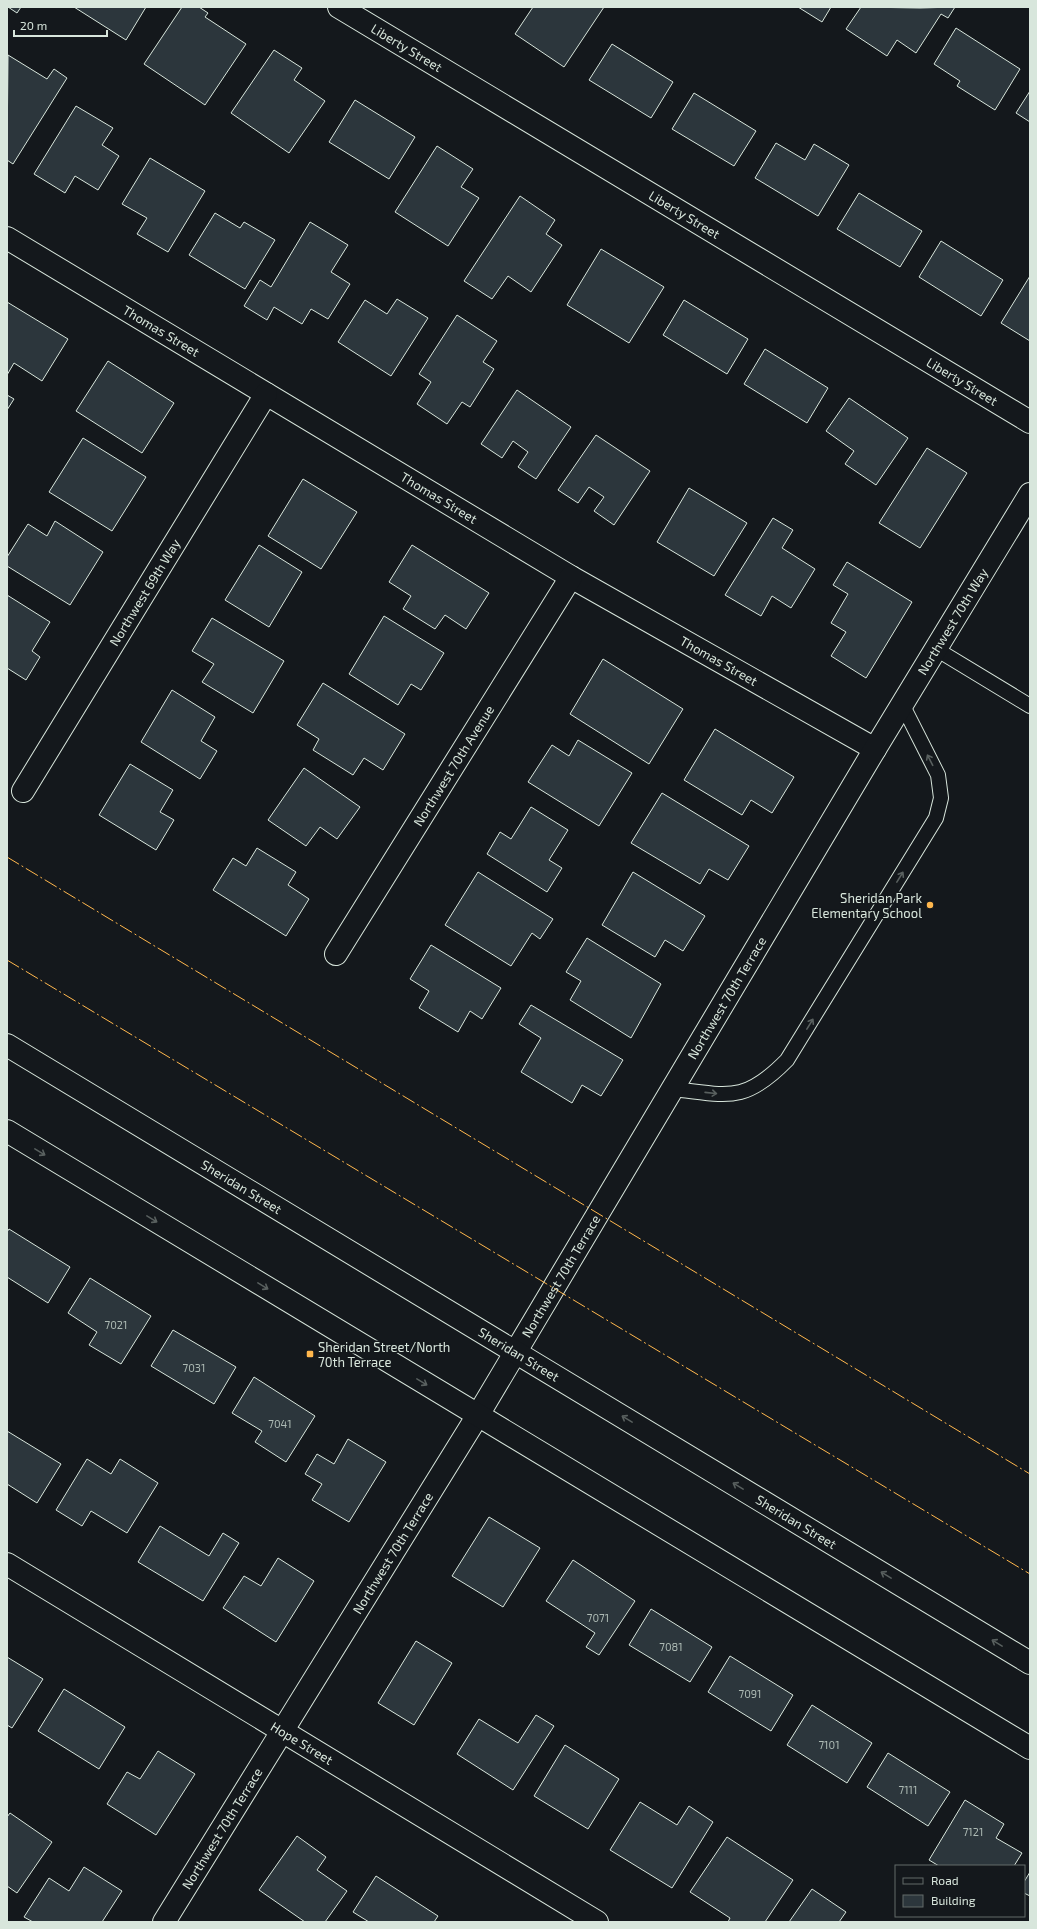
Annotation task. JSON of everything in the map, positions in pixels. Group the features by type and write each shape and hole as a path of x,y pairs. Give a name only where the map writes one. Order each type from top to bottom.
{"street":[{"name":"Liberty Street","path":"339,7 1030,422"},
{"name":"Thomas Street","path":"7,238 571,577 875,749"},
{"name":"Northwest 69th Way","path":"23,791 266,394"},
{"name":"Northwest 70th Way","path":"875,749 1030,494"},
{"name":"Northwest 70th Avenue","path":"336,954 571,577"},
{"name":"Northwest 70th Terrace","path":"164,1922 478,1415 875,749"},
{"name":"Sheridan Street","path":"7,1045 516,1351 1030,1663"},
{"path":"7,1132 1030,1748"},
{"name":"Hope Street","path":"7,1564 597,1922"}],"lane":[{"path":"936,649 1030,706"},
{"path":"673,1089 728,1095 751,1089 769,1079 787,1060 936,818 941,798 938,775 902,704"}],"building":[{"path":"8,7 21,7 17,13"},
{"path":"74,7 146,7 126,40"},
{"path":"182,7 199,7 208,13 205,17 246,44 205,105 144,64"},
{"path":"533,7 604,7 564,67 515,34"},
{"path":"798,7 831,7 822,22"},
{"path":"861,7 955,7 948,18 941,14 916,53 897,40 887,56 846,29"},
{"path":"956,28 1020,69 995,110 957,86 960,81 934,64"},
{"path":"612,44 673,82 651,118 589,80"},
{"path":"274,50 302,68 294,80 325,101 289,153 231,113"},
{"path":"8,55 47,79 54,69 67,78 13,164 7,160"},
{"path":"1030,91 1030,122 1016,113"},
{"path":"694,93 756,131 734,166 672,129"},
{"path":"355,100 415,137 389,179 329,142"},
{"path":"76,106 113,128 102,145 119,156 98,190 75,176 65,193 34,174"},
{"path":"776,143 805,160 814,144 849,165 818,216 755,178"},
{"path":"437,146 473,169 461,187 479,198 448,246 395,212"},
{"path":"150,158 205,191 168,252 137,234 147,218 122,204"},
{"path":"859,193 922,231 900,267 837,229"},
{"path":"520,196 555,220 546,234 562,245 531,292 508,276 492,299 464,281"},
{"path":"215,213 240,228 244,222 275,240 245,289 189,255"},
{"path":"310,222 348,245 331,272 350,284 328,319 311,309 302,324 274,307 267,320 244,306 260,280 271,287"},
{"path":"941,241 1003,280 981,316 919,277"},
{"path":"601,249 664,287 629,343 567,305"},
{"path":"1030,276 1030,341 1001,323"},
{"path":"397,299 428,318 391,376 338,342 365,300 387,314"},
{"path":"684,300 748,339 727,374 663,335"},
{"path":"7,302 68,339 42,381 14,363 7,375"},
{"path":"457,315 497,341 483,362 494,369 470,407 462,402 447,424 417,404 431,382 419,374"},
{"path":"765,349 828,388 807,423 744,384"},
{"path":"108,361 174,403 142,453 76,411"},
{"path":"517,390 571,427 536,479 518,467 528,452 513,441 502,458 481,444"},
{"path":"7,395 14,399 7,410"},
{"path":"849,398 908,438 876,485 845,464 854,451 826,431"},
{"path":"596,435 650,471 614,525 594,511 604,497 589,487 578,503 558,490"},
{"path":"83,438 146,477 112,531 49,492"},
{"path":"927,448 967,473 920,548 879,523"},
{"path":"303,479 357,512 321,569 268,536"},
{"path":"689,488 747,523 714,576 657,542"},
{"path":"773,518 793,530 782,548 815,569 791,608 772,596 761,616 725,595"},
{"path":"55,521 103,552 70,605 7,566 7,557 28,524 47,536"},
{"path":"259,545 302,572 269,627 225,600"},
{"path":"412,545 489,593 466,629 445,615 435,629 403,609 411,596 389,582"},
{"path":"847,562 912,602 866,678 831,656 846,632 831,623 848,594 833,585"},
{"path":"7,595 50,622 32,651 40,657 26,680 7,668"},
{"path":"384,616 444,653 421,690 411,684 398,705 349,674"},
{"path":"212,618 284,661 253,713 202,682 214,664 192,651"},
{"path":"603,659 683,709 649,764 570,714"},
{"path":"323,683 405,734 383,770 364,758 353,775 313,750 319,739 297,725"},
{"path":"172,690 215,717 201,741 217,751 200,779 141,742"},
{"path":"715,729 794,777 772,813 751,800 742,815 684,780"},
{"path":"578,740 632,773 599,826 528,782 552,745 569,756"},
{"path":"130,764 173,790 160,812 174,820 156,850 99,815"},
{"path":"304,768 360,807 337,839 320,827 306,846 268,820"},
{"path":"662,793 749,846 728,880 709,869 700,884 631,843"},
{"path":"531,807 568,830 549,860 562,868 547,892 487,854 500,832 511,839"},
{"path":"257,848 296,872 288,885 309,899 286,936 213,890 233,858 246,866"},
{"path":"478,872 553,919 540,939 532,933 511,966 445,925"},
{"path":"633,872 705,916 683,951 665,940 655,957 602,925"},
{"path":"587,938 661,984 631,1038 570,1000 581,981 566,972"},
{"path":"431,945 501,988 482,1019 470,1011 458,1032 419,1008 429,991 410,979"},
{"path":"531,1005 623,1060 601,1096 582,1085 572,1103 521,1072 541,1038 519,1024"},
{"path":"9,1229 70,1267 48,1303 7,1277 7,1232"},
{"path":"90,1278 151,1316 121,1364 89,1345 97,1332 68,1313"},
{"path":"173,1330 236,1367 214,1404 151,1366"},
{"path":"254,1377 315,1416 286,1462 255,1442 262,1431 232,1413"},
{"path":"7,1431 61,1464 37,1503 7,1484"},
{"path":"348,1439 386,1462 349,1522 312,1500 322,1484 305,1474 317,1454 334,1464"},
{"path":"87,1459 111,1474 120,1459 158,1483 127,1533 91,1511 82,1526 56,1510"},
{"path":"489,1517 540,1548 503,1607 452,1576"},
{"path":"160,1526 209,1556 223,1533 239,1543 203,1601 138,1562"},
{"path":"278,1558 314,1581 276,1642 223,1608 244,1576 261,1586"},
{"path":"573,1560 635,1601 599,1655 586,1647 595,1633 546,1601"},
{"path":"651,1609 712,1647 690,1682 629,1645"},
{"path":"416,1641 452,1663 414,1725 378,1703"},
{"path":"730,1656 793,1695 771,1731 708,1692"},
{"path":"7,1657 43,1679 12,1728 7,1725"},
{"path":"64,1689 125,1727 99,1769 38,1731"},
{"path":"812,1705 872,1743 847,1783 787,1745"},
{"path":"536,1715 554,1726 513,1790 457,1754 479,1719 518,1743"},
{"path":"565,1745 619,1779 588,1829 534,1796"},
{"path":"158,1751 195,1774 156,1835 107,1804 127,1772 140,1779"},
{"path":"888,1753 950,1792 928,1826 867,1787"},
{"path":"965,1800 1004,1824 996,1838 1022,1853 1015,1865 937,1865 929,1860"},
{"path":"640,1802 677,1825 689,1806 713,1822 672,1888 610,1850"},
{"path":"10,1813 52,1842 17,1893 7,1886 7,1817"},
{"path":"297,1836 326,1857 317,1870 347,1891 325,1922 305,1922 259,1890"},
{"path":"727,1837 793,1880 765,1922 728,1922 730,1918 690,1892"},
{"path":"84,1867 122,1891 102,1922 33,1922 24,1917 49,1878 69,1891"},
{"path":"1030,1872 1030,1896 1025,1894 1025,1880"},
{"path":"376,1876 438,1916 434,1922 369,1922 353,1912"},
{"path":"812,1889 846,1912 839,1922 789,1922"}],"power":[{"path":"7,857 1030,1474"},
{"path":"7,960 1030,1574"}],"place":[{"name":"Sheridan Park Elementary School","path":"930,905"},
{"name":"Sheridan Street/North 70th Terrace","path":"310,1354"}]}
